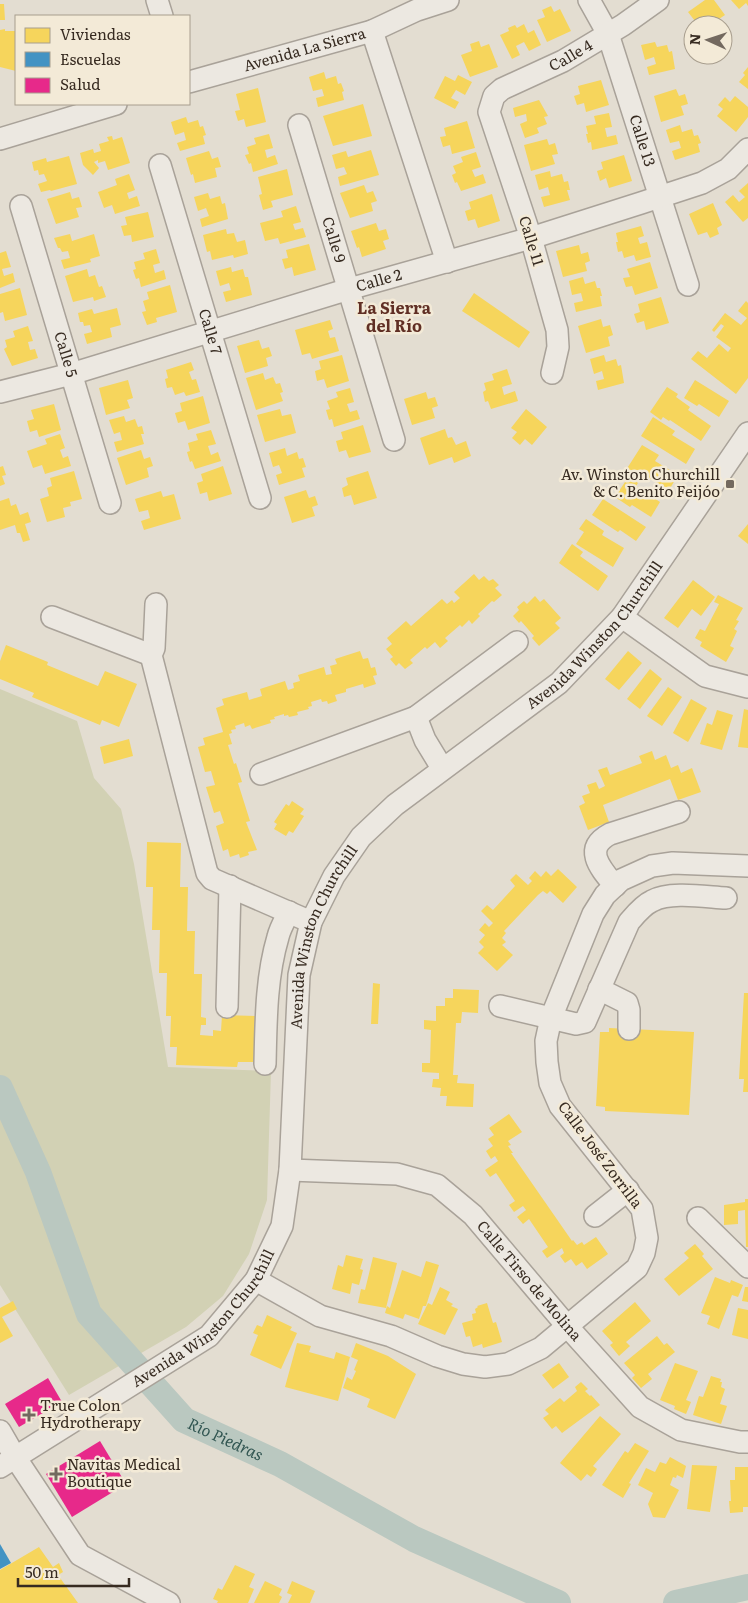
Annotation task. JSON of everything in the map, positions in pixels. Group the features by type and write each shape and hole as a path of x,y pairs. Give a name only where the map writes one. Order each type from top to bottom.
{"street":[{"path":"157,0 162,15"},
{"name":"Avenida La Sierra","path":"190,82 372,32 417,10 448,0"},
{"name":"Calle 13","path":"589,0 608,34 688,285"},
{"name":"Calle 4","path":"489,112 494,96 502,88 563,61 608,34 658,0"},
{"path":"372,32 447,262"},
{"path":"0,139 113,105"},
{"name":"Calle 11","path":"489,112 531,238 557,330 558,347 552,373"},
{"name":"Calle 9","path":"299,125 394,440"},
{"name":"Calle 2","path":"0,392 71,374 350,289 531,238 659,197 702,183 728,169 748,149"},
{"name":"Calle 7","path":"160,165 260,498"},
{"name":"Calle 5","path":"21,206 110,502"},
{"name":"Avenida Winston Churchill","path":"8,1462 209,1336 256,1280 282,1226 290,1170 299,975 311,922 334,876 361,837 395,804 559,683 622,616 748,433"},
{"path":"156,604 154,648 151,655 207,873 212,879 311,922"},
{"path":"622,616 705,676 748,688"},
{"path":"52,617 151,655"},
{"path":"261,774 416,717 517,642"},
{"path":"416,717 425,740 442,768"},
{"path":"615,886 600,869 595,856 597,844 610,834 679,812"},
{"name":"Calle José Zorrilla","path":"256,1280 320,1316 390,1336 463,1364 485,1367 508,1364 541,1348 637,1268 644,1253 647,1238 646,1223 642,1209 560,1106 550,1082 546,1062 546,1041 551,1018 593,914 605,895 621,880 652,866 673,863 748,866"},
{"path":"227,1007 230,886"},
{"path":"500,1006 576,1024 585,1022 628,922 652,900 669,896 726,898"},
{"path":"265,1064 267,1006 271,970 278,936 289,912"},
{"path":"599,990 627,1003 629,1029"},
{"name":"Calle Tirso de Molina","path":"290,1170 397,1174 436,1185 473,1215 567,1326 640,1407 680,1430 748,1442"},
{"path":"595,1216 628,1190"},
{"path":"698,1218 748,1267"},
{"path":"0,1431 8,1462 80,1555 169,1603"}],"green space":[{"path":"0,689 77,721 94,778 121,809 134,864 168,1067 271,1071 267,1200 249,1254 223,1296 186,1327 69,1395 0,1285"}],"building: Viviendas":[{"path":"705,0 714,0 725,15 690,15 688,12"},
{"path":"731,0 748,0 748,6 746,3 739,9"},
{"path":"0,4 4,4 5,20 0,20"},
{"path":"551,6 554,12 560,9 571,31 547,42 537,20 545,17 542,10"},
{"path":"524,24 528,33 534,30 541,45 529,51 524,42 516,46 520,55 512,59 500,35 509,31 508,28 515,25 517,28"},
{"path":"0,30 15,31 15,71 0,67"},
{"path":"479,41 481,47 489,44 498,67 470,77 461,55 472,51 470,44"},
{"path":"655,42 657,47 667,45 669,52 672,51 675,69 649,75 647,67 656,64 654,57 645,60 641,45"},
{"path":"748,67 748,89 739,82 745,75 743,73"},
{"path":"324,72 326,79 336,76 338,84 341,83 344,91 342,92 344,100 318,107 316,98 324,96 322,89 313,91 309,77"},
{"path":"458,75 472,82 465,95 456,90 451,98 459,102 455,109 434,98 445,76 455,81"},
{"path":"601,80 609,105 586,112 584,103 577,105 574,96 580,94 578,86"},
{"path":"258,88 266,122 246,127 244,119 238,121 235,111 240,110 236,94"},
{"path":"676,89 679,96 685,94 688,104 681,106 684,115 661,122 654,96"},
{"path":"735,96 748,107 748,117 736,132 717,116 723,109 718,105 725,97 730,102"},
{"path":"539,100 548,116 544,117 547,124 537,128 539,133 525,138 520,124 527,121 526,114 515,117 513,108"},
{"path":"363,104 372,136 333,146 323,116"},
{"path":"609,113 612,127 605,128 607,137 616,135 618,144 592,150 591,142 588,143 586,126 596,124 594,116"},
{"path":"186,117 188,123 198,120 200,127 203,126 206,135 203,136 205,144 180,151 177,143 186,140 184,132 175,135 171,122"},
{"path":"467,121 475,148 452,154 450,145 443,147 440,137 446,136 444,128"},
{"path":"680,125 682,132 692,129 694,136 698,135 701,143 698,144 700,152 675,160 672,151 681,148 679,141 670,143 666,130"},
{"path":"269,134 273,148 265,150 267,158 275,155 278,164 253,172 251,163 249,164 245,155 249,154 247,147 256,144 254,138"},
{"path":"112,136 113,140 122,137 130,163 108,170 105,161 98,163 98,160 94,162 99,168 93,175 83,165 80,153 93,149 94,153 101,151 99,144 109,141 107,137"},
{"path":"547,139 549,145 555,143 558,154 552,155 555,164 531,171 524,145"},
{"path":"371,150 379,175 340,186 338,177 347,174 344,167 336,169 332,155 346,151 348,157"},
{"path":"209,151 212,159 218,157 221,167 215,168 217,177 195,183 186,158"},
{"path":"476,152 481,167 472,170 475,177 483,174 486,183 461,191 452,175 456,173 453,166 463,162 461,157"},
{"path":"624,155 632,181 609,188 606,178 600,181 597,171 603,169 601,162"},
{"path":"69,156 77,184 41,192 38,184 47,181 44,174 39,175 38,170 34,171 32,162 46,158 47,162"},
{"path":"287,169 293,195 271,201 273,207 263,210 259,195 262,194 258,177"},
{"path":"550,171 551,177 562,174 564,182 568,181 570,190 567,190 570,200 544,207 541,197 550,195 548,187 539,190 535,175"},
{"path":"129,174 135,190 127,193 129,199 137,196 140,206 115,214 112,205 104,208 98,192 117,185 115,179"},
{"path":"748,183 748,218 743,222 725,202 733,195 739,202 745,197 739,191"},
{"path":"364,185 367,193 373,191 377,201 371,203 373,211 350,218 340,193"},
{"path":"70,192 72,199 79,197 82,207 76,208 79,217 56,224 47,199"},
{"path":"208,193 210,199 220,196 222,204 225,203 228,219 202,227 200,219 209,216 206,208 198,211 194,197"},
{"path":"492,194 500,221 478,228 475,219 468,221 465,211 471,209 469,202"},
{"path":"713,203 722,225 717,228 719,234 710,238 707,232 698,235 689,214"},
{"path":"296,206 301,222 293,224 295,230 303,228 306,237 280,244 278,238 265,241 260,223 283,217 281,211"},
{"path":"148,212 154,237 132,242 131,235 124,236 121,226 127,225 125,217"},
{"path":"376,223 379,231 386,229 389,239 383,241 386,249 362,257 351,231"},
{"path":"641,226 644,236 638,238 640,244 647,242 651,257 636,261 634,255 624,258 622,251 618,252 616,233"},
{"path":"226,229 227,234 234,233 237,242 245,240 248,254 234,258 233,255 212,260 210,251 207,252 203,235"},
{"path":"70,234 72,241 94,234 100,256 90,259 91,262 64,269 61,260 70,258 68,251 62,252 54,238"},
{"path":"309,244 316,270 294,276 292,267 285,269 282,259 288,258 286,250"},
{"path":"579,245 581,254 588,252 590,261 585,263 587,271 563,277 556,251"},
{"path":"156,249 160,263 153,265 155,273 164,270 166,279 141,287 139,278 136,279 133,270 136,269 134,262 145,259 143,253"},
{"path":"6,251 11,267 2,269 4,276 13,273 15,282 0,288 0,253"},
{"path":"650,262 658,288 635,295 632,286 626,287 623,278 630,277 627,269"},
{"path":"231,267 232,272 243,269 245,277 248,277 252,295 226,302 223,292 231,290 229,283 220,286 216,271"},
{"path":"87,269 89,277 95,275 99,287 102,286 106,297 94,301 93,297 73,302 65,276"},
{"path":"583,277 585,284 595,281 597,288 600,288 602,306 576,312 574,303 583,301 581,293 572,295 569,281"},
{"path":"170,285 177,312 156,318 157,322 147,325 142,312 146,311 143,301 149,299 147,292"},
{"path":"20,288 27,315 5,321 3,312 0,313 0,294"},
{"path":"474,293 530,332 519,348 462,311"},
{"path":"661,297 669,323 646,330 644,321 637,323 634,314 640,312 638,304"},
{"path":"746,301 748,303 748,378 736,394 691,359 698,351 707,358 719,344 728,352 731,348 716,337 724,326 721,324 714,332 712,330 725,313 741,325 747,318 738,311"},
{"path":"117,308 121,325 110,328 112,337 87,344 84,334 92,332 90,325 84,326 83,322 80,322 78,313 92,309 94,314"},
{"path":"601,319 603,327 610,325 613,335 608,337 610,346 586,353 578,326"},
{"path":"330,320 333,329 328,331 330,338 335,337 339,351 312,359 310,353 302,355 295,330"},
{"path":"28,326 33,341 28,342 30,350 35,349 38,358 12,366 4,349 7,347 5,340 15,337 13,331"},
{"path":"259,340 262,349 269,347 272,356 266,358 268,366 245,373 237,346"},
{"path":"342,355 349,381 327,388 324,379 317,381 315,371 321,369 319,361"},
{"path":"604,355 606,362 616,359 618,366 621,365 624,383 598,390 596,381 604,379 602,371 594,374 590,359"},
{"path":"191,362 194,370 189,372 192,380 196,379 200,392 186,396 184,392 175,395 172,387 167,388 165,379 168,378 166,370"},
{"path":"507,369 512,384 502,387 504,395 515,391 518,401 491,409 488,401 485,402 483,392 486,390 484,383 494,380 492,374"},
{"path":"263,373 265,380 273,377 276,384 280,383 283,392 280,393 283,401 256,410 246,378"},
{"path":"128,380 133,398 127,400 130,408 106,415 99,388"},
{"path":"695,380 729,401 719,417 699,404 697,406 684,398"},
{"path":"667,387 678,394 676,397 690,407 688,410 711,426 701,441 670,420 663,417 661,420 650,412"},
{"path":"350,388 354,402 347,404 350,412 357,410 360,419 334,427 332,419 329,420 326,410 330,409 327,401 338,397 336,392"},
{"path":"426,392 428,399 435,397 438,406 432,408 435,418 412,425 404,399"},
{"path":"203,396 210,423 188,430 185,421 178,423 175,413 182,411 180,403"},
{"path":"54,404 61,430 39,437 37,430 30,432 27,421 34,419 31,410"},
{"path":"280,409 282,416 291,414 296,433 265,442 257,415"},
{"path":"526,409 547,427 532,445 525,439 520,445 512,438 517,432 511,428"},
{"path":"124,416 126,422 135,419 138,427 142,426 144,434 141,434 144,444 117,452 114,442 122,440 120,432 114,434 109,420"},
{"path":"653,417 675,431 672,435 695,449 686,464 641,436"},
{"path":"363,425 371,452 349,458 346,450 339,452 336,441 343,439 341,432"},
{"path":"445,429 448,438 452,437 456,445 466,441 471,456 454,463 452,457 429,465 420,438"},
{"path":"211,430 216,444 208,446 211,455 218,452 221,461 195,469 192,461 190,462 187,452 190,451 188,443 198,440 196,434"},
{"path":"60,434 65,448 60,450 63,458 68,456 71,466 45,474 42,465 33,468 27,451 47,444 45,439"},
{"path":"642,445 659,455 655,461 678,475 669,490 647,477 644,481 626,470"},
{"path":"285,448 287,456 297,452 299,459 303,458 306,467 302,468 305,477 279,485 276,475 282,473 279,465 273,467 269,453"},
{"path":"141,450 144,459 150,457 153,466 147,468 149,477 126,485 117,458"},
{"path":"3,466 6,475 2,476 5,484 0,486 0,467"},
{"path":"223,466 232,494 209,501 207,492 200,494 197,483 203,481 201,474"},
{"path":"74,471 82,499 70,502 71,506 63,508 65,517 47,522 40,499 49,496 47,488 52,486 50,478"},
{"path":"368,471 377,498 354,505 351,495 344,497 342,488 348,485 346,478"},
{"path":"629,476 638,483 636,486 660,502 651,517 615,497"},
{"path":"306,490 309,498 315,496 318,505 312,507 315,516 292,523 284,497"},
{"path":"161,491 163,497 174,494 181,519 144,530 141,521 150,518 148,510 139,512 135,499"},
{"path":"9,498 11,506 16,504 20,515 28,512 31,522 25,524 30,540 23,542 20,533 17,533 15,525 0,530 0,501"},
{"path":"603,499 646,527 636,541 592,515"},
{"path":"586,519 604,531 602,535 624,548 613,567 576,544 584,532 579,529"},
{"path":"748,524 748,544 738,536"},
{"path":"572,544 583,552 580,556 608,576 598,591 559,563"},
{"path":"474,574 479,580 484,576 489,581 493,579 499,585 495,588 502,595 494,602 492,601 478,614 480,616 472,624 469,620 462,627 460,625 445,638 448,641 440,648 435,642 427,649 425,647 410,660 413,663 405,669 399,663 396,666 390,659 393,657 386,649 392,644 387,638 406,621 411,626 442,599 447,604 452,600 454,603 460,598 454,592"},
{"path":"693,580 715,597 701,616 692,609 678,628 664,618"},
{"path":"718,595 743,608 736,620 739,621 734,629 737,631 730,646 734,648 726,662 700,646 702,642 695,638 700,629 705,631 719,604 714,602"},
{"path":"535,596 540,602 544,599 561,618 555,623 560,628 539,646 532,638 534,636 521,621 519,623 513,616 519,610 517,607 524,601 527,604"},
{"path":"6,645 48,662 47,665 98,686 105,671 137,684 119,727 102,720 100,725 32,697 34,693 0,679 0,661"},
{"path":"360,651 363,659 368,658 371,668 375,667 377,675 373,676 376,684 364,688 363,684 346,689 346,692 335,695 337,701 328,704 327,701 322,702 321,699 311,702 312,706 308,707 309,709 297,712 298,715 289,717 288,715 284,716 284,714 274,717 275,719 270,720 271,723 252,729 250,725 245,727 244,723 235,726 236,729 231,730 232,733 229,734 232,744 228,745 242,782 238,783 250,821 246,822 257,850 248,852 249,855 240,858 239,854 230,857 228,849 223,851 216,826 224,823 220,811 214,813 206,787 215,785 211,771 205,772 198,747 205,745 203,738 223,732 216,708 224,705 222,699 247,692 249,700 262,696 260,689 285,681 288,690 294,688 293,683 300,681 298,675 324,667 326,675 332,674 330,666 337,664 335,659"},
{"path":"628,651 642,663 619,690 605,679"},
{"path":"650,669 662,679 640,709 627,699"},
{"path":"668,687 682,697 662,726 647,716"},
{"path":"691,699 707,708 688,742 673,733"},
{"path":"744,709 748,710 748,748 738,747"},
{"path":"717,710 733,715 722,750 700,744 707,723 712,725"},
{"path":"129,739 133,756 104,764 100,747"},
{"path":"652,751 655,760 666,755 671,768 678,765 681,773 692,768 701,792 678,800 670,779 603,805 609,822 588,830 579,806 585,803 582,796 590,793 587,785 596,782 599,789 605,786 598,770 607,767 610,775 642,763 639,756"},
{"path":"292,801 304,809 300,814 304,816 293,833 289,831 286,836 274,829 277,824 274,822 286,804 289,806"},
{"path":"147,842 181,843 180,887 188,887 187,931 195,931 194,974 202,974 201,1017 206,1018 206,1025 201,1025 200,1035 213,1036 213,1030 221,1031 222,1015 256,1016 255,1062 238,1062 237,1067 176,1065 177,1047 170,1047 171,1016 166,1016 167,973 159,973 160,930 152,930 153,887 146,887"},
{"path":"558,869 577,887 563,903 550,891 547,894 543,891 538,895 504,931 506,933 502,938 506,942 502,945 513,955 497,971 478,953 484,947 479,942 485,935 479,930 485,923 489,927 493,923 481,911 487,905 493,910 515,886 510,880 516,874 528,885 532,881 529,878 535,871 541,877 546,871 551,876"},
{"path":"373,983 380,984 378,1024 371,1024"},
{"path":"453,989 479,990 478,1013 462,1012 461,1023 456,1023 453,1075 458,1075 457,1083 474,1084 473,1107 446,1106 447,1096 440,1096 441,1088 432,1087 433,1079 439,1079 439,1073 422,1072 422,1063 430,1063 431,1030 424,1029 424,1020 436,1021 436,1006 445,1006 445,998 453,998"},
{"path":"744,993 748,993 748,1092 743,1092 744,1079 739,1079"},
{"path":"609,1028 694,1032 689,1115 605,1111 605,1107 596,1106 600,1032 609,1032"},
{"path":"509,1114 522,1132 508,1141 511,1145 508,1146 513,1153 511,1153 572,1241 577,1245 582,1242 584,1245 596,1237 608,1254 587,1269 582,1262 576,1266 571,1259 565,1263 560,1256 564,1253 562,1248 547,1258 542,1251 548,1247 529,1219 523,1224 517,1217 526,1210 523,1206 514,1212 509,1205 515,1201 496,1173 490,1177 485,1170 498,1161 495,1156 491,1159 486,1151 493,1146 488,1139 494,1135 489,1128"},
{"path":"745,1199 748,1199 748,1247 746,1247 745,1210 738,1211 738,1224 724,1225 724,1205 745,1202"},
{"path":"695,1244 713,1269 679,1296 664,1279 689,1258 684,1253"},
{"path":"346,1255 363,1259 360,1269 363,1270 359,1285 352,1283 350,1294 332,1289 338,1265 343,1267"},
{"path":"373,1257 397,1263 386,1308 358,1303 361,1289 365,1290"},
{"path":"426,1261 439,1265 426,1306 423,1306 419,1319 405,1314 403,1319 385,1313 387,1306 390,1308 402,1270 421,1277"},
{"path":"715,1277 730,1283 731,1280 743,1285 738,1297 732,1295 719,1329 707,1324 710,1316 701,1313"},
{"path":"440,1287 450,1292 446,1300 453,1304 451,1306 458,1309 445,1335 418,1324 428,1303 432,1305"},
{"path":"745,1287 748,1287 748,1302 742,1301"},
{"path":"13,1301 17,1309 2,1317 13,1336 0,1343 0,1308"},
{"path":"635,1302 651,1321 626,1342 630,1346 619,1356 610,1345 613,1343 602,1331"},
{"path":"487,1303 493,1323 496,1322 502,1342 483,1348 482,1344 473,1347 470,1336 466,1337 462,1323 473,1320 472,1314 476,1313 475,1309 477,1306"},
{"path":"738,1308 748,1310 748,1339 732,1335"},
{"path":"267,1315 292,1327 290,1330 297,1333 281,1369 250,1355 258,1335 253,1333 257,1325 262,1327"},
{"path":"657,1336 664,1345 667,1343 675,1352 648,1374 652,1379 641,1388 632,1378 635,1375 624,1363"},
{"path":"297,1343 311,1346 309,1352 334,1359 336,1352 350,1357 338,1401 285,1387"},
{"path":"356,1343 388,1356 416,1374 395,1419 367,1407 370,1399 343,1388 347,1377 352,1380 356,1371 354,1370 358,1360 351,1357"},
{"path":"559,1363 569,1377 553,1389 542,1375"},
{"path":"675,1363 698,1371 686,1400 691,1402 686,1414 674,1409 675,1406 660,1400"},
{"path":"711,1376 721,1379 721,1387 725,1389 720,1404 727,1406 721,1424 693,1415 699,1396 703,1397"},
{"path":"581,1382 588,1389 585,1391 600,1405 562,1433 556,1426 552,1429 543,1418 549,1414 545,1410 560,1398 564,1402 577,1391 575,1387"},
{"path":"600,1416 621,1434 593,1466 597,1469 591,1477 587,1474 581,1481 560,1463"},
{"path":"635,1443 649,1451 629,1483 631,1484 623,1498 602,1485 625,1451 628,1453"},
{"path":"670,1457 686,1466 683,1478 677,1475 676,1478 673,1477 670,1485 679,1490 665,1518 653,1517 648,1504 653,1493 638,1485 646,1468 655,1472 660,1462 666,1464"},
{"path":"692,1465 717,1466 710,1512 687,1509"},
{"path":"735,1467 748,1467 748,1507 743,1507 743,1512 730,1513 730,1480 735,1480"},
{"path":"39,1547 53,1567 59,1563 63,1572 58,1575 78,1603 0,1603 0,1570"},
{"path":"235,1565 255,1574 249,1587 254,1589 248,1603 217,1603 218,1601 213,1599 218,1588 222,1590"},
{"path":"265,1581 282,1589 279,1595 282,1597 279,1603 254,1603"},
{"path":"292,1581 315,1591 310,1603 288,1603 292,1595 287,1593"}],"building: Escuelas":[{"path":"0,1544 11,1563 0,1569"}],"building: Salud":[{"path":"48,1378 62,1402 19,1427 5,1404"},
{"path":"100,1441 126,1484 72,1517 46,1474"}],"waterway":[{"name":"Río Piedras","path":"0,1088 38,1172 89,1314 184,1420 280,1464 414,1539 558,1603"},
{"name":"Río Piedras","path":"676,1603 748,1587"}],"place":[{"name":"Av. Winston Churchill & C. Benito Feijóo","path":"730,484"},
{"name":"True Colon Hydrotherapy","path":"29,1415"},
{"name":"Navitas Medical Boutique","path":"56,1474"}],"district":[{"name":"La Sierra del Río","path":"394,317"}]}
